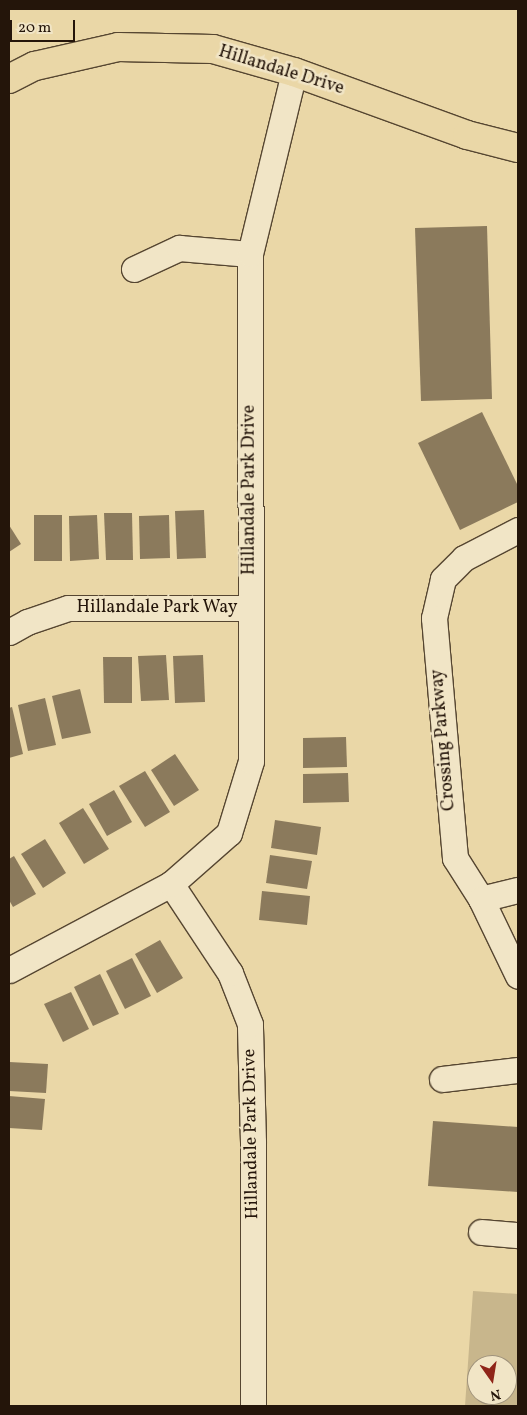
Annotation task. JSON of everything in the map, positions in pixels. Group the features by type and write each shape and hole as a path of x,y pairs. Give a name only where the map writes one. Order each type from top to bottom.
{"main road":[{"name":"Hillandale Drive","path":"9,79 35,66 118,47 213,49 294,72 467,135 518,148"}],"street":[{"name":"Hillandale Park Drive","path":"9,970 171,884 229,833 251,761 250,254 294,72"},
{"path":"134,269 179,248 250,254"},
{"name":"Crossing Parkway","path":"518,530 464,558 442,579 434,618 455,858 480,899 518,976"},
{"name":"Hillandale Park Way","path":"9,632 27,622 68,608 251,608"},
{"name":"Hillandale Park Drive","path":"171,884 230,973 250,1024 253,1142 253,1406"},
{"path":"480,899 518,890"},
{"path":"442,1079 518,1070"},
{"path":"481,1232 518,1236"}],"shaded area":[{"path":"473,1291 518,1294 518,1406 465,1406 467,1377 467,1405 517,1405 517,1355 469,1355"}],"building":[{"path":"487,226 492,399 421,401 415,228"},
{"path":"482,412 518,486 518,502 460,530 418,443"},
{"path":"204,510 206,558 177,559 175,511"},
{"path":"104,513 132,513 133,560 106,560"},
{"path":"34,515 62,515 62,561 34,561"},
{"path":"97,515 99,559 70,561 69,516"},
{"path":"169,515 170,558 140,559 139,516"},
{"path":"9,525 21,544 9,552"},
{"path":"166,655 169,700 141,701 138,656"},
{"path":"203,655 205,702 175,703 173,656"},
{"path":"103,657 132,657 132,703 104,703"},
{"path":"80,689 91,733 62,739 52,696"},
{"path":"45,698 56,745 28,751 18,705"},
{"path":"12,707 23,754 9,758 9,708"},
{"path":"346,737 347,767 303,768 303,738"},
{"path":"175,754 199,790 174,806 151,770"},
{"path":"145,771 170,812 145,827 119,786"},
{"path":"348,773 349,802 303,803 303,774"},
{"path":"114,790 132,822 107,836 89,804"},
{"path":"83,808 109,849 84,864 59,823"},
{"path":"275,820 321,827 317,855 271,848"},
{"path":"45,839 66,873 43,888 21,854"},
{"path":"270,855 312,861 307,889 266,883"},
{"path":"14,856 36,894 13,907 9,900 9,859"},
{"path":"262,891 310,896 307,925 259,920"},
{"path":"160,940 183,978 157,993 135,954"},
{"path":"132,958 151,996 125,1009 106,971"},
{"path":"100,974 119,1014 93,1026 74,987"},
{"path":"71,992 89,1029 63,1042 44,1004"},
{"path":"9,1062 48,1064 46,1093 9,1091"},
{"path":"9,1096 45,1099 42,1130 9,1128"},
{"path":"433,1121 518,1127 518,1192 428,1186"}]}
